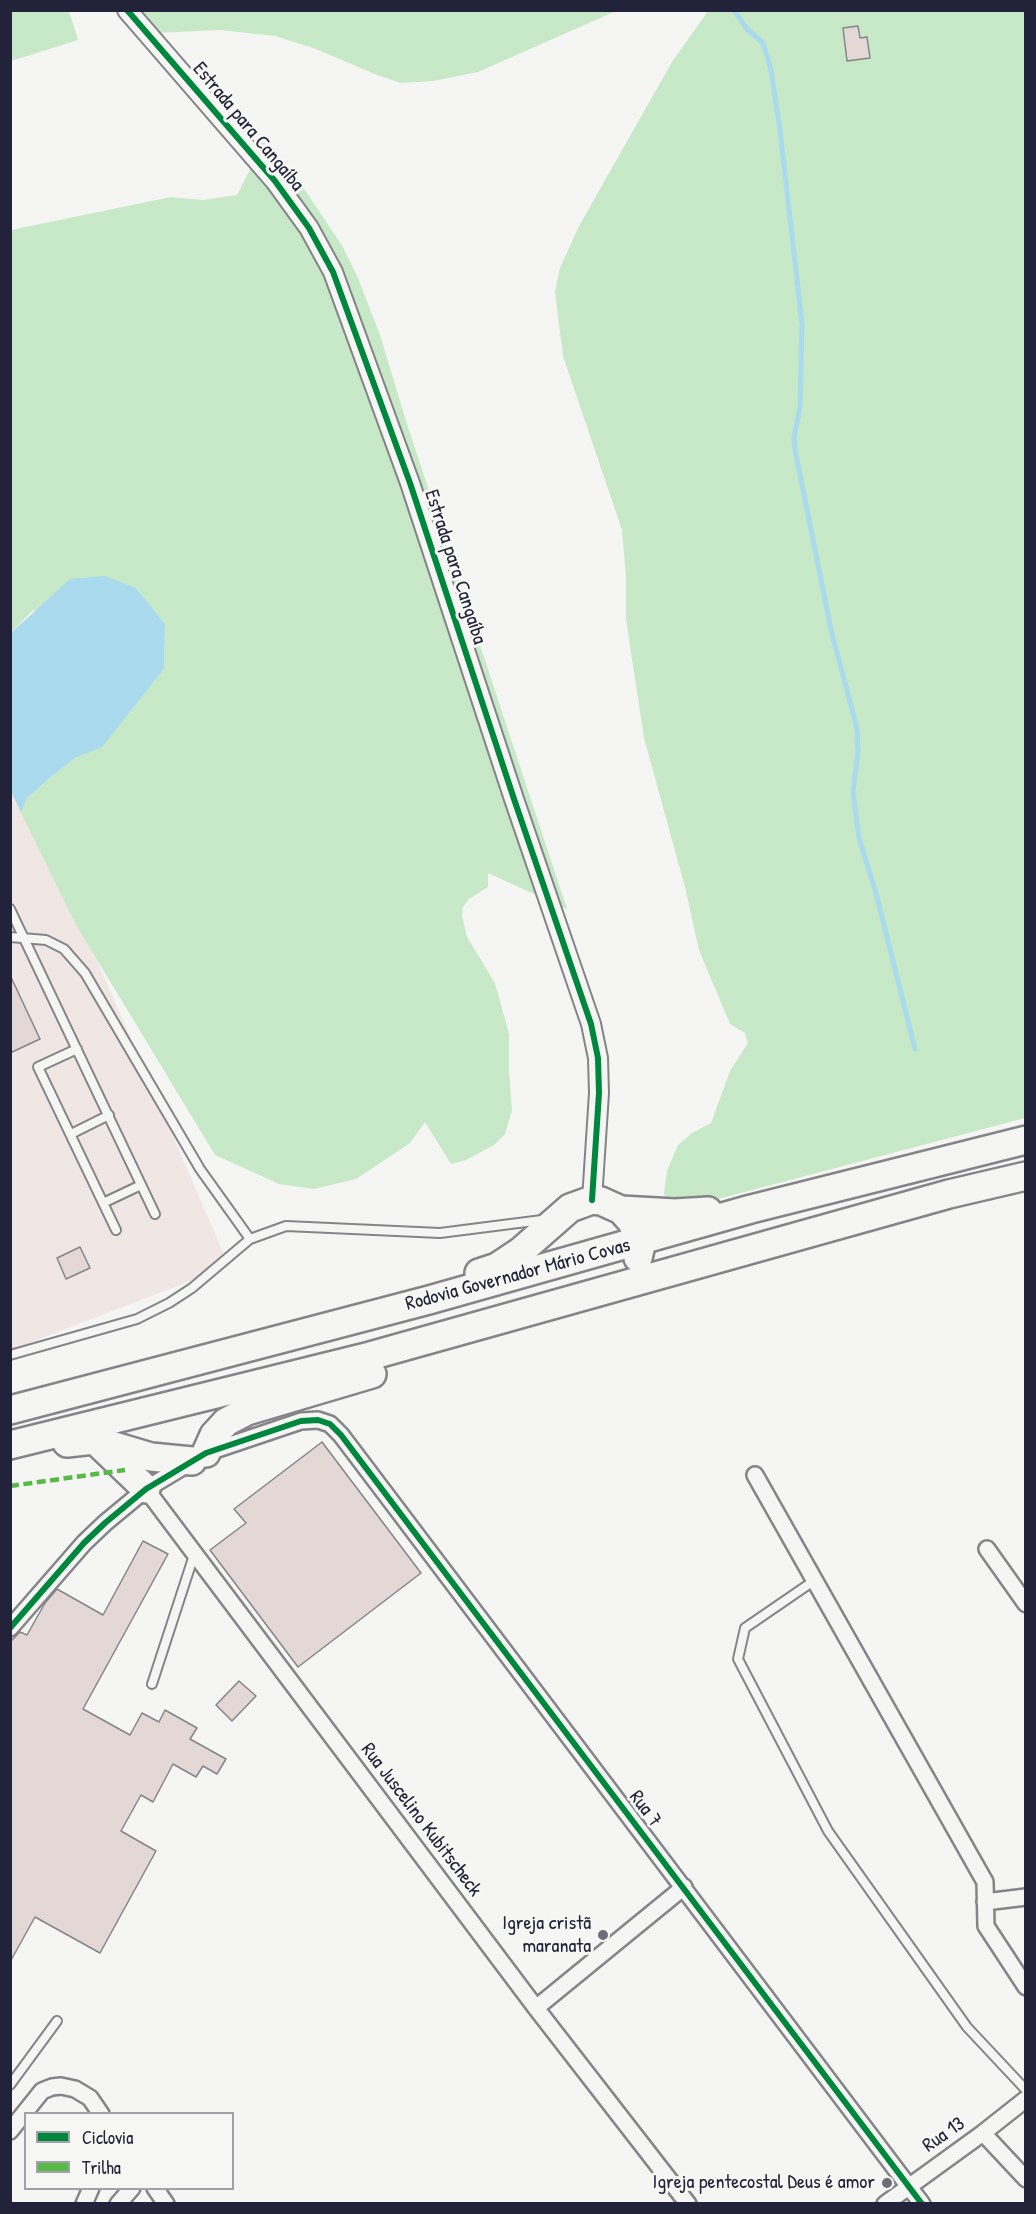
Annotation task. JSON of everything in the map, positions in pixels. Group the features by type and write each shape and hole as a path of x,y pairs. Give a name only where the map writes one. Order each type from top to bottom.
{"highway":[{"name":"Rodovia Governador Mário Covas","path":"10,1410 642,1241 751,1209 1026,1140"},
{"name":"Rodovia Governador Mário Covas","path":"17,1443 359,1359 949,1194 1026,1176"},
{"path":"177,1366 210,1341 497,1267 521,1251 570,1208 592,1200 610,1204 621,1210 631,1221 642,1241 641,1251 632,1267 474,1313 453,1332"},
{"path":"621,1210 675,1213 751,1209"},
{"path":"17,1443 60,1444 94,1440 151,1458 199,1457 226,1422 247,1411 534,1326 565,1302"},
{"path":"94,1440 146,1489"}],"street":[{"name":"Estrada para Cangaíba","path":"127,10 275,181 309,228 333,272 410,483 591,1024 598,1058 599,1093 592,1200"},
{"name":"Rua 7","path":"199,1457 301,1421 318,1420 330,1424 341,1435 922,2204"},
{"path":"10,1628 84,1543 105,1523 146,1489 199,1457"},
{"path":"755,1475 985,1882 986,1926 1026,1987"},
{"name":"Rua Juscelino Kubitscheck","path":"146,1489 536,2008 687,2204"},
{"path":"987,1550 1026,1604"},
{"path":"536,2008 684,1887"},
{"path":"985,1902 1026,1897"},
{"path":"25,2112 42,2091 61,2086 75,2089 90,2098 100,2112"},
{"name":"Rua 13","path":"885,2204 1026,2099"},
{"path":"10,2131 24,2114"},
{"path":"983,2133 1026,2179"},
{"path":"84,2204 90,2190"},
{"path":"118,2204 130,2190"},
{"path":"156,2190 166,2204"}],"lane":[{"path":"10,909 155,1215"},
{"path":"10,937 46,940 64,949 85,973 200,1169 250,1239"},
{"path":"77,1049 38,1067 116,1230"},
{"path":"70,1134 109,1115"},
{"path":"103,1203 141,1185"},
{"path":"10,1355 137,1319 192,1288 250,1239 286,1226 440,1233 558,1218"},
{"path":"152,1684 195,1554"},
{"path":"815,1580 745,1628 738,1659 828,1831 967,2027 1026,2090"},
{"path":"10,2085 57,2021"}],"shaded area":[{"path":"10,759 229,1266 11,1350 10,1350"}],"green space":[{"path":"11,10 69,11 78,40 11,61"},
{"path":"136,11 616,11 478,72 433,81 401,83 316,49 275,36 220,30 156,33"},
{"path":"708,11 1025,11 1025,1118 684,1208 667,1201 664,1193 667,1171 678,1145 692,1133 711,1123 730,1071 748,1043 745,1033 730,1024 699,950 685,887 644,738 626,619 626,577 622,530 563,356 555,292 560,268 579,226 672,62"},
{"path":"254,142 269,143 295,175 343,247 358,278 380,335 407,424 567,909 488,873 488,887 469,899 463,907 462,915 467,937 495,983 509,1034 512,1110 505,1134 494,1145 466,1160 451,1164 425,1122 410,1143 356,1179 314,1189 279,1184 215,1155 76,925 15,799 21,811 27,798 51,777 75,758 102,746 164,669 165,624 136,588 32,611 11,633 11,230 171,197 203,200 237,195 255,160"}],"water":[{"path":"105,576 136,588 165,624 164,669 102,747 75,758 51,777 27,798 21,812 11,791 11,633 70,579"}],"building":[{"path":"858,26 860,38 867,37 870,58 847,61 843,28"},
{"path":"10,975 40,1039 10,1053"},
{"path":"80,1247 90,1268 66,1279 57,1258"},
{"path":"322,1442 421,1573 298,1667 210,1550 246,1523 234,1509"},
{"path":"143,1541 168,1554 83,1709 130,1735 142,1713 159,1722 165,1710 197,1728 190,1739 226,1759 217,1774 203,1766 196,1777 173,1764 153,1802 141,1795 121,1831 156,1851 100,1953 35,1917 10,1962 10,1642 20,1632 27,1635 45,1603 57,1589 103,1615"},
{"path":"239,1681 256,1696 232,1721 216,1705"}],"waterway":[{"path":"734,10 747,29 762,42 771,70 802,324 800,407 794,438 795,450 831,630 857,728 858,752 853,792 859,838 876,893 915,1049"}],"marked path":[{"path":"10,1486 125,1470"}],"cycle path":[{"path":"127,10 275,181 309,228 333,272 410,483 591,1024 598,1058 599,1093 592,1200"},
{"path":"10,1628 84,1543 146,1489 206,1453 301,1421 318,1420 330,1424 341,1435 922,2204"}],"place":[{"name":"Igreja cristã maranata","path":"603,1935"},
{"name":"Igreja pentecostal Deus é amor","path":"887,2183"}]}
